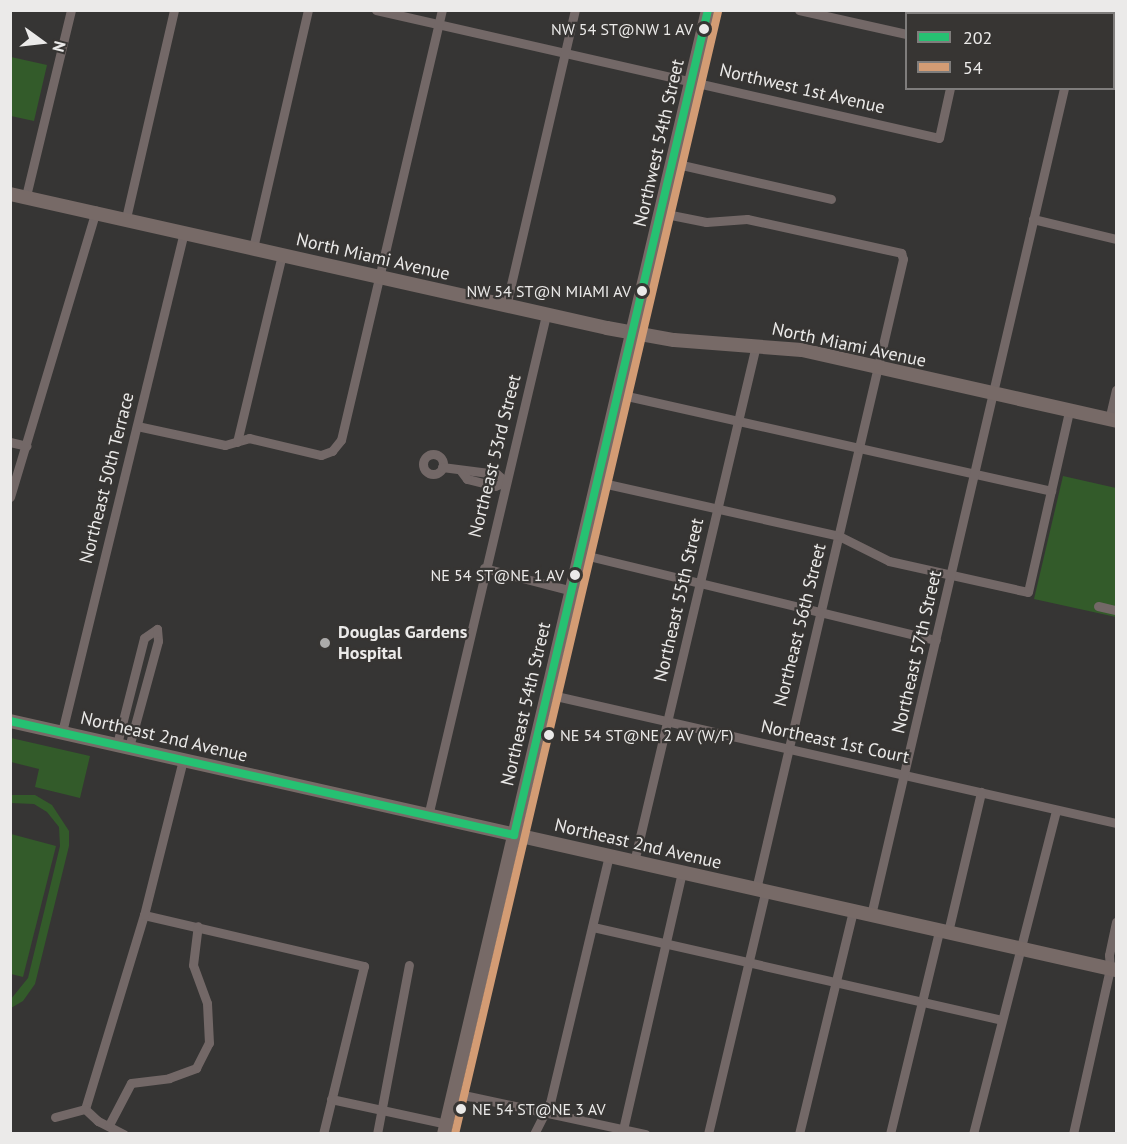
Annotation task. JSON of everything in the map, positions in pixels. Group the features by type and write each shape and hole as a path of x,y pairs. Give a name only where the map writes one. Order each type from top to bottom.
{"main road":[{"name":"Northwest 54th Street","path":"645,284 708,10"},
{"name":"North Miami Avenue","path":"10,194 126,218 633,334 802,350 1113,421"},
{"name":"Northeast 54th Street","path":"445,1129 645,284"},
{"name":"Northeast 2nd Avenue","path":"10,721 944,932 1114,966"}],"street":[{"path":"26,196 71,10"},
{"path":"126,218 174,10"},
{"path":"253,248 308,10"},
{"name":"Northwest 1st Avenue","path":"376,10 939,138 950,90"},
{"path":"137,426 225,445 249,438 321,455 332,451 341,440 442,10"},
{"path":"507,306 574,10"},
{"path":"799,10 905,34"},
{"name":"Northeast 57th Street","path":"871,915 906,774 1064,90"},
{"path":"673,163 831,199"},
{"path":"10,497 96,212"},
{"name":"Northeast 56th Street","path":"661,213 706,222 747,219 901,253 903,259 822,612 787,750 748,961 708,1134"},
{"path":"1033,219 1116,239"},
{"name":"Northeast 50th Terrace","path":"62,732 184,232"},
{"path":"237,442 282,255"},
{"name":"Northeast 53rd Street","path":"428,816 484,568 546,315"},
{"name":"Northeast 55th Street","path":"634,862 756,345"},
{"path":"1113,421 1116,390"},
{"path":"618,394 1051,491"},
{"path":"598,482 839,536 889,561 1029,592 1070,411"},
{"path":"10,442 27,446"},
{"path":"442,467 461,471 467,467 497,474 506,482"},
{"path":"580,554 936,640"},
{"path":"484,568 572,591"},
{"path":"1098,606 1116,610"},
{"path":"156,629 158,641 123,746 144,638 156,629"},
{"path":"139,656 152,660"},
{"name":"Northeast 1st Court","path":"547,694 1116,823"},
{"path":"85,1109 144,915 183,759"},
{"path":"890,1134 922,1001 944,932 981,792"},
{"path":"973,1134 1056,810"},
{"path":"534,1134 543,1111 550,1102 609,856"},
{"path":"623,1131 682,873"},
{"path":"799,1134 853,911"},
{"path":"144,915 364,966 323,1134"},
{"path":"1073,1134 1114,966 1109,955 1116,922"},
{"path":"109,1125 131,1083 168,1078 196,1068 209,1043 207,1003 193,965 198,926"},
{"path":"593,927 1002,1020"},
{"path":"377,1134 394,1059 389,1053 409,966"},
{"path":"454,1093 543,1111 623,1131 646,1134"},
{"path":"331,1099 382,1109 445,1129"},
{"path":"55,1117 85,1109 124,1134"}],"green space":[{"path":"11,57 47,65 34,121 11,116"},
{"path":"1063,476 1116,488 1116,617 1034,599"},
{"path":"11,738 90,756 80,798 35,787 39,769 11,762"},
{"path":"11,795 35,795 52,805 69,831 69,846 35,984 23,1001 11,1008 11,999 28,978 60,846 59,827 47,812 34,804 11,803"},
{"path":"11,834 56,846 23,977 11,974"}],"transit line":[{"name":"202","path":"10,721 514,835 708,10"},
{"name":"54","path":"455,1134 718,12"}],"place":[{"name":"NW 54 ST@NW 1 AV","path":"704,29"},
{"name":"NW 54 ST@N MIAMI AV","path":"642,291"},
{"name":"NE 54 ST@NE 1 AV","path":"575,575"},
{"name":"Douglas Gardens Hospital","path":"325,643"},
{"name":"NE 54 ST@NE 2 AV (W/F)","path":"549,735"},
{"name":"NE 54 ST@NE 3 AV","path":"461,1109"}]}
